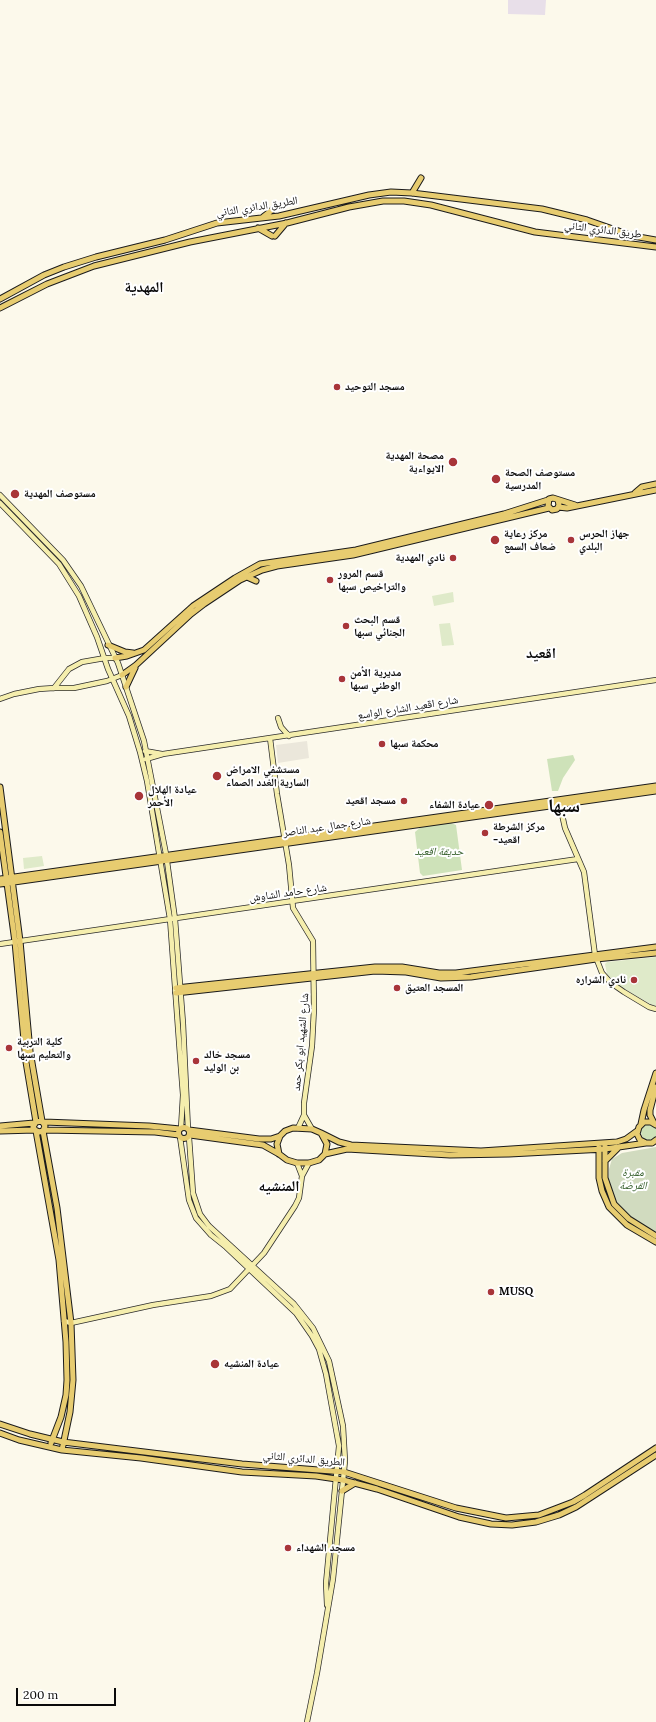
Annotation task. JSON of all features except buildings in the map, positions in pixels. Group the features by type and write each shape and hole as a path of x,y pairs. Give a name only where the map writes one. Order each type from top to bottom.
{"main road":[{"path":"412,193 421,178"},
{"name":"الطريق الدائري الثاني","path":"0,299 44,275 96,257 165,240 217,223 279,216 369,195 391,192 412,193 529,207 602,224 633,236 656,240"},
{"name":"الطريق الدائري الثاني","path":"0,308 47,284 94,266 190,242 286,223 349,207 395,201 431,205 547,234"},
{"path":"260,219 276,207"},
{"path":"258,228 273,236 286,223"},
{"name":"طريق الدائري الثاني","path":"547,234 656,247"},
{"path":"635,493 642,486 656,484"},
{"path":"122,675 136,665 190,614 247,577 264,569 353,555 549,508 554,510 558,507 567,508 635,493 656,490"},
{"path":"115,658 138,653 194,606 235,578 260,564 356,550 504,514 553,498 576,505"},
{"path":"548,500 547,504 549,508"},
{"path":"558,500 558,507"},
{"path":"247,577 256,581"},
{"path":"108,645 125,652 138,653"},
{"path":"126,687 136,665"},
{"path":"0,787 6,881"},
{"name":"شارع جمال عبد الناصر","path":"559,802 656,789"},
{"name":"شارع جمال عبد الناصر","path":"6,881 161,862 284,841 656,789"},
{"path":"0,832 6,881 17,942 30,1051 58,1216 71,1323 73,1380 70,1412 62,1450"},
{"name":"شارع جمال عبد الناصر","path":"6,881 166,854 284,841"},
{"path":"17,942 26,1062 35,1131 59,1260 64,1321 67,1380 66,1395 61,1417 50,1448"},
{"path":"178,990 314,976 385,971 406,972 441,978 471,977 656,947"},
{"path":"595,957 656,953"},
{"path":"646,1143 640,1140 638,1131 656,1073"},
{"path":"655,1124 650,1115 650,1110 656,1087"},
{"path":"0,1126 43,1122 181,1128 189,1133 260,1144 287,1160 297,1163 309,1163 319,1160 326,1154 347,1149 450,1155 480,1155 589,1148 599,1146"},
{"path":"641,1124 648,1122 655,1124"},
{"path":"180,1136 181,1128"},
{"path":"279,1154 277,1144 280,1136 285,1131 298,1128 312,1129 339,1142 351,1145 447,1151 599,1146 619,1147 655,1141"},
{"path":"0,1131 39,1132 44,1130 155,1132 185,1138 189,1133"},
{"path":"605,1146 623,1140 638,1131"},
{"path":"189,1133 260,1139 280,1136"},
{"path":"321,1133 327,1144 326,1154"},
{"path":"599,1146 600,1181 609,1207 627,1225 656,1242"},
{"path":"605,1146 605,1180 616,1207 634,1223 656,1236"},
{"path":"605,1162 619,1147"},
{"path":"589,1148 599,1158"},
{"name":"الطريق الدائري الثاني","path":"0,1424 63,1442 242,1464 344,1472 472,1513 491,1517 515,1518 539,1514 573,1502 585,1496 656,1448"},
{"name":"الطريق الدائري الثاني","path":"0,1434 62,1450 141,1458 242,1472 310,1476 343,1480 470,1520 502,1525 524,1524 560,1515 576,1507 656,1455"},
{"path":"342,1491 348,1486 356,1483"}],"street":[{"path":"0,495 63,560 81,586 122,675 147,751 167,861 173,919 193,1193 200,1214 209,1226 303,1314 321,1341 330,1361 343,1426 345,1450 344,1472 333,1579 307,1722"},
{"path":"0,503 59,564 79,596 97,637 129,716 140,752 173,919"},
{"path":"54,688 69,670 82,662 105,658 115,658"},
{"path":"0,699 19,693 54,688 74,688 113,679 122,675"},
{"name":"شارع اقعيد الشارع الواسع","path":"163,754 656,680"},
{"path":"278,718 281,727 289,736"},
{"name":"شارع الشهيد ابو بكر حمد","path":"270,738 276,794 289,865 294,911 312,941 314,1009 304,1115 298,1128"},
{"path":"140,752 147,751 163,754"},
{"path":"142,760 163,754"},
{"path":"559,802 566,828 585,876 595,957 603,975 611,983 656,1014"},
{"path":"562,814 568,802"},
{"name":"شارع حامد الشاوش","path":"0,944 578,859"},
{"path":"178,990 183,1094 181,1128"},
{"path":"649,1008 656,1010"},
{"path":"304,1115 312,1129"},
{"path":"180,1136 187,1188 193,1213 208,1232 296,1313 319,1349 326,1374 338,1435 337,1471 326,1583 327,1609"},
{"path":"297,1163 302,1176"},
{"path":"64,1321 71,1323 153,1305 211,1296 230,1289 253,1266 298,1202 302,1176 309,1163"}],"shaded area":[{"path":"508,0 546,0 545,15 508,14"},
{"path":"307,741 309,758 278,763 276,745"}],"green space":[{"path":"453,592 454,602 434,606 432,596"},
{"path":"450,623 454,645 442,646 439,624"},
{"path":"573,755 575,760 563,778 558,791 552,791 547,759"},
{"name":"حديقة اقعيد","path":"447,823 456,825 462,870 423,876 420,873 415,832 421,827"},
{"path":"42,856 44,866 24,869 23,858"},
{"name":"نادي الشراره","path":"656,957 656,1006 619,986 607,974 605,964 607,962"},
{"path":"649,1124 655,1126 657,1132 655,1138 649,1140 643,1138 641,1132 643,1126"},
{"name":"مقبرة القرضة","path":"656,1147 656,1232 627,1216 617,1206 608,1182 609,1169 612,1159 622,1153"}],"place":[{"name":"مسجد التوحيد","path":"337,387"},
{"name":"مصحة المهدية الايواءية","path":"453,462"},
{"name":"مستوصف الصحة المدرسية","path":"496,479"},
{"name":"مستوصف المهدية","path":"15,494"},
{"name":"مركز رعاية ضعاف السمع","path":"495,540"},
{"name":"جهاز الحرس البلدي","path":"571,540"},
{"name":"نادي المهدية","path":"453,558"},
{"name":"قسم المرور والتراخيص سبها","path":"330,580"},
{"name":"قسم البحث الجنائي سبها","path":"346,626"},
{"name":"مديرية الأمن الوطني سبها","path":"342,679"},
{"name":"محكمة سبها","path":"382,744"},
{"name":"مستشفي الامراض السارية الغدد الصماء","path":"217,776"},
{"name":"عيادة الهلال الأحمر","path":"139,796"},
{"name":"مسجد اقعيد","path":"404,801"},
{"name":"عيادة الشفاء","path":"489,805"},
{"name":"مركز الشرطة -اقعيد","path":"485,833"},
{"name":"نادي الشراره","path":"634,980"},
{"name":"المسجد العتيق","path":"397,988"},
{"name":"كلية التربية والتعليم سبها","path":"9,1048"},
{"name":"مسجد خالد بن الوليد","path":"196,1061"},
{"name":"MUSQ","path":"491,1292"},
{"name":"عيادة المنشيه","path":"215,1364"},
{"name":"مسجد الشهداء","path":"288,1548"}],"district":[{"name":"المهدية","path":"144,288"},
{"name":"اقعيد","path":"541,654"},
{"name":"سبها","path":"564,807"},
{"name":"المنشيه","path":"279,1187"}]}
